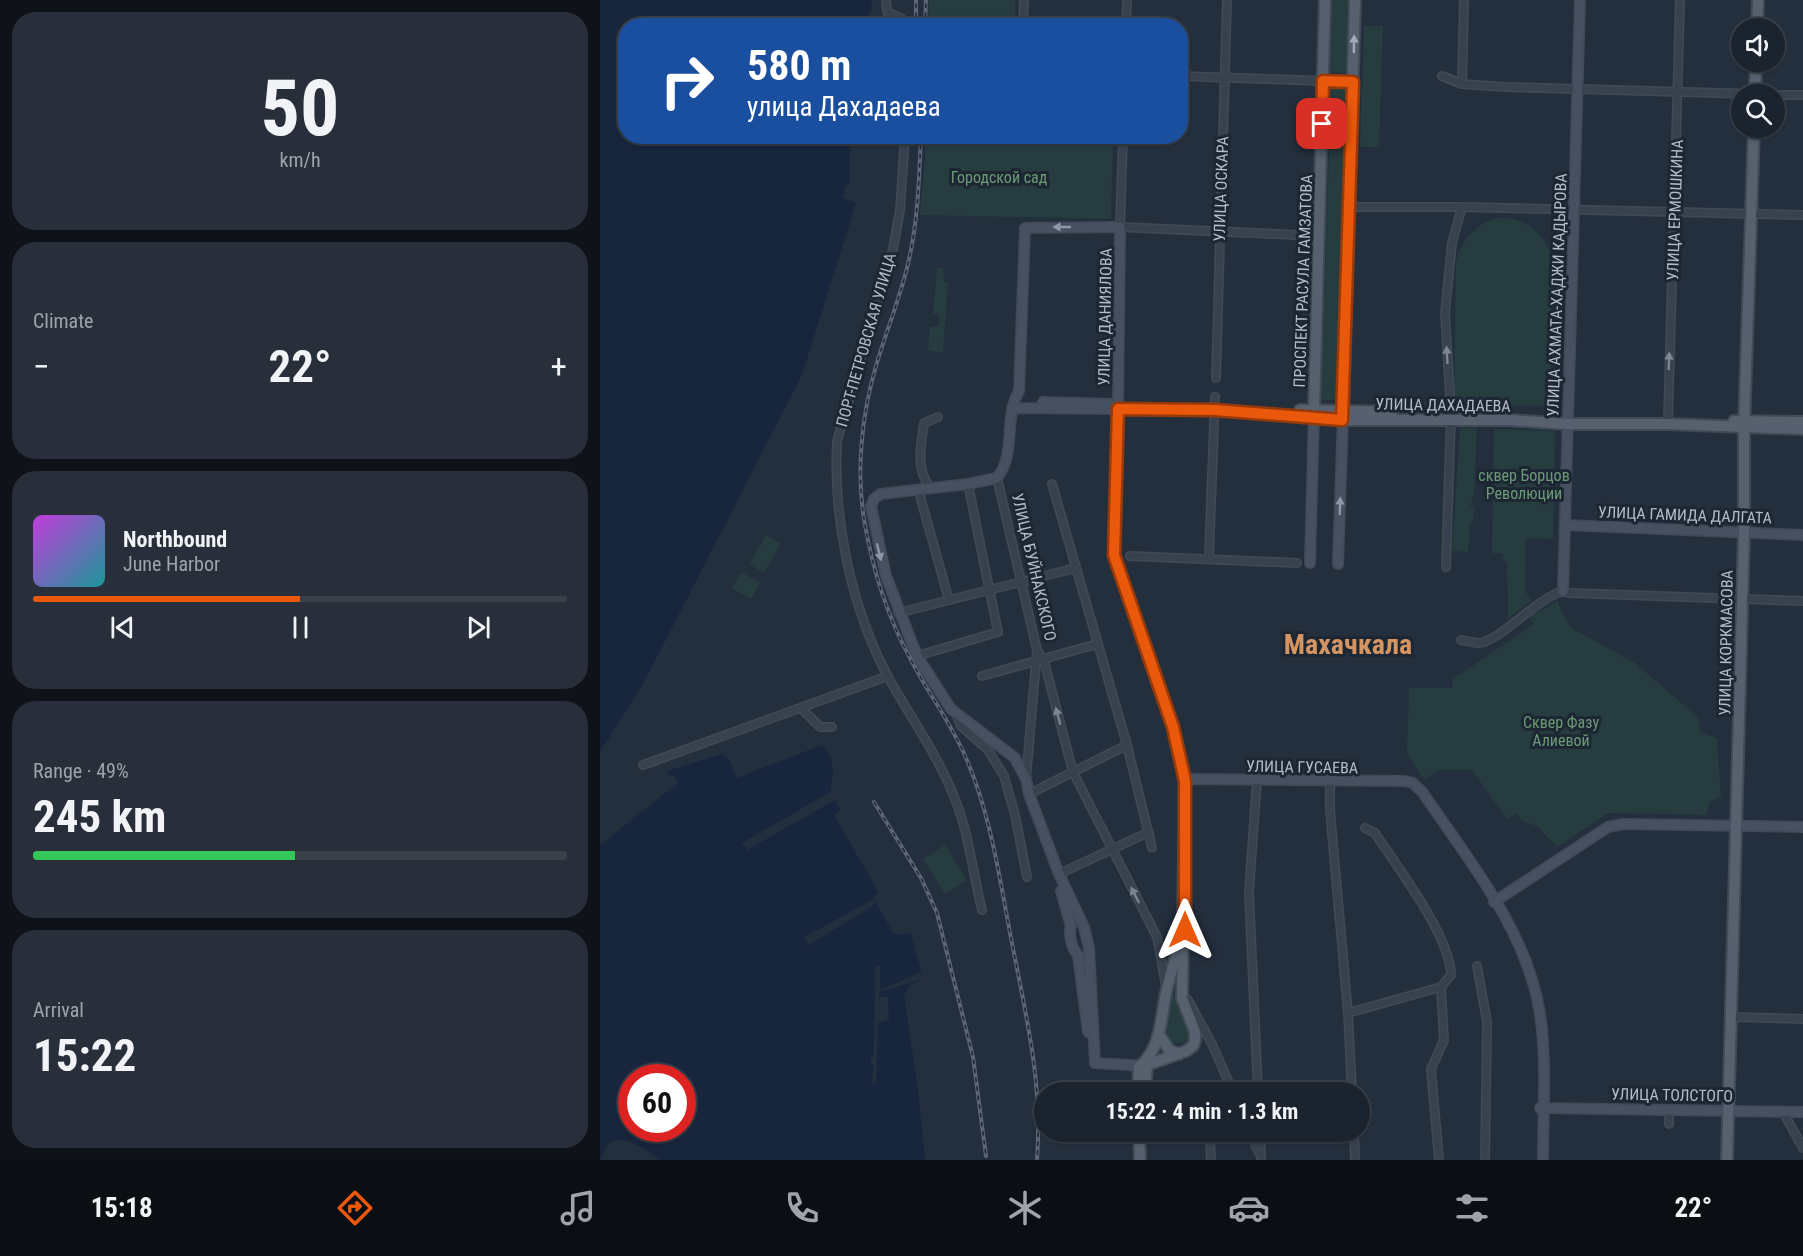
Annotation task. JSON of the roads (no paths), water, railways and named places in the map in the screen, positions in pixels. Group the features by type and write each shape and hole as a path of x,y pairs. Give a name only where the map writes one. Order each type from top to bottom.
{"main road":[{"name":"ПРОСПЕКТ РАСУЛА ГАМЗАТОВА","path":"1314,415 1325,0"},
{"path":"1342,416 1355,0"},
{"path":"1757,18 1758,0"},
{"name":"УЛИЦА КОРКМАСОВА","path":"1727,1160 1744,532 1744,425 1754,138"},
{"name":"УЛИЦА ДАХАДАЕВА","path":"1118,407 1215,404 1342,416 1744,425 1803,422"},
{"name":"УЛИЦА ДАНИЯЛОВА","path":"1118,407 1114,555 1173,727 1185,780 1184,930 1167,989 1159,1034 1150,1057 1143,1066"},
{"name":"УЛИЦА ДАХАДАЕВА","path":"1568,421 1668,420 1803,429"},
{"name":"УЛИЦА ДАНИЯЛОВА","path":"1185,780 1182,998 1195,1032 1192,1046"},
{"path":"1167,989 1175,989 1182,998"},
{"path":"1159,1034 1169,1050 1179,1054"},
{"path":"1143,1066 1179,1054 1192,1046"},
{"path":"1140,1082 1143,1066"},
{"path":"1143,1066 1144,1082"},
{"path":"1139,1142 1140,1160"},
{"path":"1146,1142 1147,1160"}],"street":[{"path":"886,0 887,12 901,18"},
{"path":"1023,18 1024,0"},
{"path":"1126,18 1127,0"},
{"name":"УЛИЦА ОСКАРА","path":"1216,378 1227,0"},
{"path":"1462,84 1464,0"},
{"name":"УЛИЦА АХМАТА-ХАДЖИ КАДЫРОВА","path":"1563,591 1580,0"},
{"name":"УЛИЦА ЕРМОШКИНА","path":"1668,420 1680,0"},
{"path":"1188,76 1353,82"},
{"path":"1442,76 1462,84 1577,90 1731,94"},
{"path":"1785,95 1803,95"},
{"name":"ПОРТ-ПЕТРОВСКАЯ УЛИЦА","path":"904,144 900,210 893,249 844,411 837,441 836,467 848,561 873,646 888,676 936,756 956,801 982,910"},
{"name":"УЛИЦА ДАНИЯЛОВА","path":"1118,407 1123,144"},
{"path":"1349,207 1462,207 1803,215"},
{"path":"1446,567 1451,417 1444,313 1452,243 1462,207"},
{"path":"1120,227 1219,229 1320,236"},
{"name":"УЛИЦА БУЙНАКСКОГО","path":"1120,227 1025,228 1019,392 1012,405 1007,462 997,478 1039,659 1073,772 1158,937 1167,989"},
{"path":"1209,558 1215,404"},
{"name":"УЛИЦА ДАХАДАЕВА","path":"1012,405 1118,407"},
{"name":"ПРОСПЕКТ РАСУЛА ГАМЗАТОВА","path":"1310,563 1314,415"},
{"path":"1338,564 1342,416"},
{"path":"931,488 924,480 921,444 924,423 938,417"},
{"path":"997,478 876,496 872,506 878,548 898,613 917,656 951,709 1015,758 1026,779 1029,794 1059,874 1082,924 1089,948 1083,954"},
{"path":"917,656 998,632 968,484"},
{"path":"1052,484 1127,745 1152,848"},
{"path":"918,489 949,600"},
{"name":"УЛИЦА ГАМИДА ДАЛГАТА","path":"1565,525 1803,535"},
{"path":"1130,556 1297,563"},
{"path":"898,613 1076,568"},
{"path":"1461,640 1480,643 1491,639 1527,610 1563,591 1803,601"},
{"path":"982,676 1097,644"},
{"path":"1026,779 1039,659"},
{"path":"644,765 888,676"},
{"path":"801,708 820,727 832,727"},
{"path":"956,713 961,726 988,750 1004,776 1015,815 1027,877"},
{"path":"1029,794 1127,745"},
{"name":"УЛИЦА ГУСАЕВА","path":"1185,780 1404,782 1417,789 1495,902"},
{"path":"1257,780 1249,892 1258,1082"},
{"name":"УЛИЦА ГУСАЕВА","path":"1330,782 1405,781 1413,783 1423,793 1495,902"},
{"path":"1330,782 1330,810 1348,1013 1351,1082"},
{"path":"1541,1160 1539,1029 1531,984 1522,955 1495,902 1608,827 1623,824 1803,827"},
{"path":"1348,1013 1441,987 1451,975 1451,965 1426,911 1375,833 1365,828"},
{"path":"1059,874 1149,832"},
{"path":"1059,874 1071,926 1074,951 1083,954"},
{"path":"1071,926 1082,924"},
{"path":"1083,954 1095,1063 1143,1066"},
{"path":"1477,966 1487,1022 1485,1160"},
{"path":"1439,1160 1431,1069 1444,1040 1441,987"},
{"path":"1182,998 1188,1000 1212,1044 1229,1082"},
{"path":"1731,1017 1803,1019"},
{"path":"1192,1046 1212,1044"},
{"name":"УЛИЦА ТОЛСТОГО","path":"1542,1108 1803,1112"},
{"path":"1669,1110 1669,1124"},
{"path":"1783,1112 1803,1148"},
{"path":"1210,1142 1211,1160"},
{"path":"1254,1142 1261,1158"},
{"path":"1260,1142 1261,1158"},
{"path":"1355,1142 1356,1160"}],"water":[{"path":"600,0 871,0 872,8 866,18 618,18 618,144 850,144 850,184 845,186 843,198 856,203 802,375 643,684 600,752"},
{"path":"822,745 830,757 833,772 830,792 841,810 834,815 879,893 873,897 893,933 902,935 911,933 923,979 910,985 904,996 918,1090 925,1160 660,1160 630,1142 696,1142 696,1064 618,1064 618,1140 608,1145 600,1160 600,845 679,782 673,776 668,777 667,771 722,754 730,761 737,778"}],"railway":[{"path":"916,0 916,18"},
{"path":"925,18 926,0"},
{"path":"921,144 918,200 908,264 876,366 864,422 861,461 864,519 871,556 888,609 902,643 960,745 988,822 1027,1018 1035,1073 1037,1160"},
{"path":"874,802 921,878 937,913 973,1057 986,1156"}],"district":[{"name":"Махачкала","path":"1348,644"}],"park label":[{"name":"Городской сад","path":"999,177"},
{"name":"сквер Борцов Революции","path":"1524,484"},
{"name":"Сквер Фазу Алиевой","path":"1561,731"}]}
